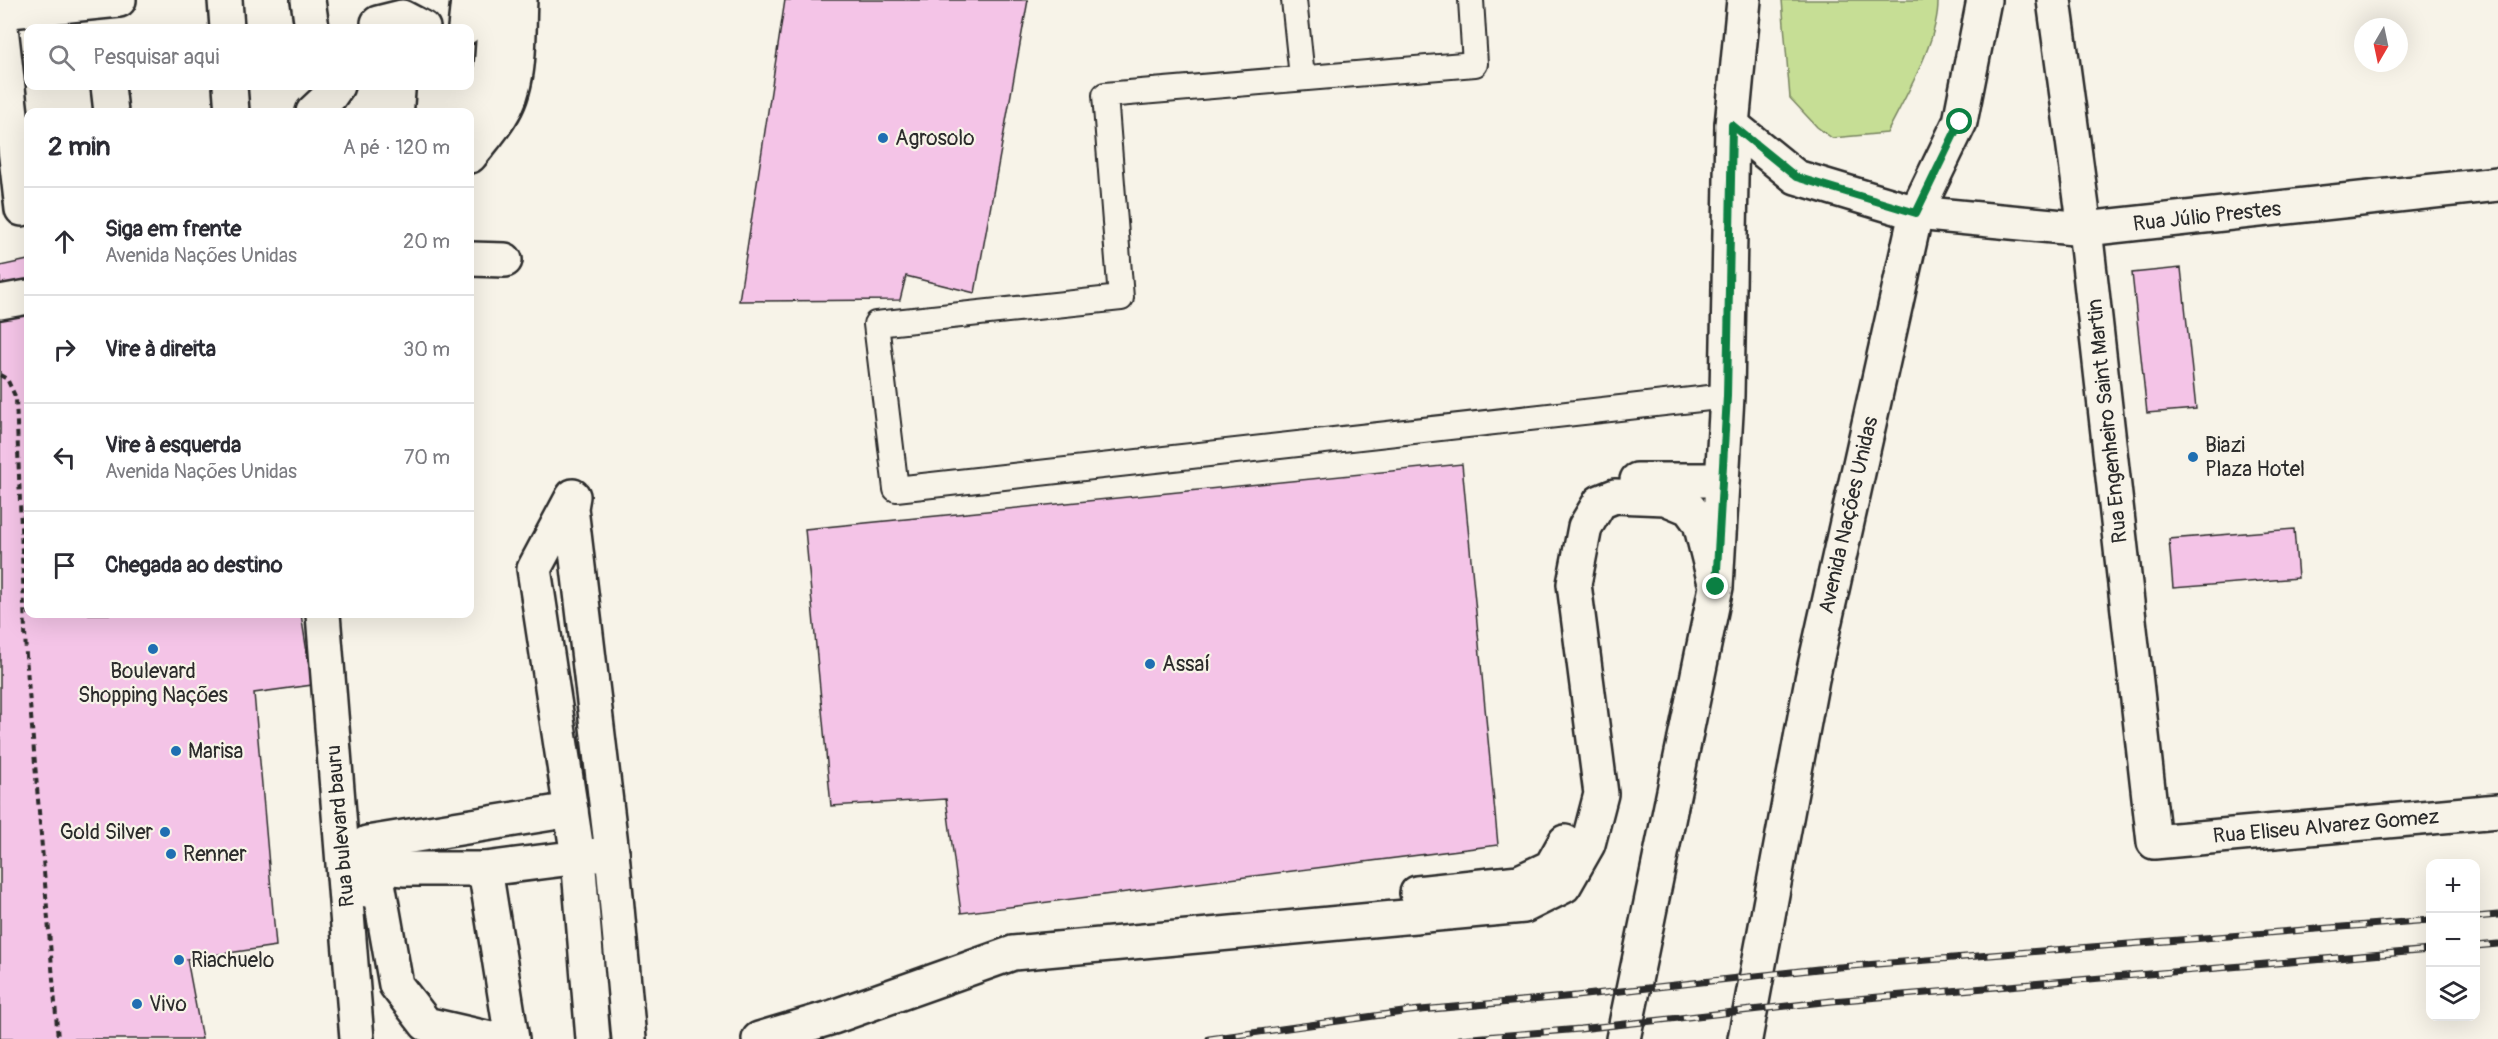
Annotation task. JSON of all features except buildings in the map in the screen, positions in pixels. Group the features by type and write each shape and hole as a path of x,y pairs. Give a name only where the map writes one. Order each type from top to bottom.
{"street":[{"path":"225,0 227,24"},
{"path":"308,0 311,24"},
{"path":"465,24 468,0"},
{"path":"474,139 486,105 492,63 495,0"},
{"path":"474,151 502,114 510,94 516,61 520,0"},
{"path":"1623,1039 1716,587 1727,396 1732,125 1744,0"},
{"name":"Avenida Nações Unidas","path":"1745,1039 1812,679 1916,213 1960,122 1984,0"},
{"name":"Rua Engenheiro Saint Martin","path":"2054,0 2085,229 2154,842"},
{"path":"0,12 106,10"},
{"path":"381,17 402,17 415,24"},
{"path":"0,19 17,209"},
{"path":"108,90 111,108"},
{"path":"230,90 232,108"},
{"path":"303,108 312,90"},
{"path":"317,108 334,90"},
{"path":"432,108 434,90"},
{"path":"461,90 463,108"},
{"name":"Rua Júlio Prestes","path":"1732,125 1796,177 1916,213 2085,229 2498,183"},
{"path":"474,260 505,260"},
{"path":"0,302 24,298"},
{"path":"733,1039 1004,940 1519,882 1551,867 1571,831 1578,797 1562,571 1579,512 1592,493 1622,481 1722,480"},
{"path":"593,1039 578,857 534,569 573,496 571,508 612,853 629,1039"},
{"path":"759,1039 833,1017 1013,953 1524,906 1564,886 1588,844 1601,794 1574,584 1585,527 1600,502 1615,496 1665,498 1689,508 1700,523 1716,587"},
{"name":"Rua bulevard bauru","path":"323,618 357,1039"},
{"path":"435,1039 411,1027 394,1008 367,903 368,843 571,810"},
{"name":"Rua Eliseu Alvarez Gomez","path":"2154,842 2498,811"},
{"path":"491,1039 426,1024 396,985 375,866 485,869 612,853"},
{"path":"485,869 512,1039"}],"lane":[{"path":"1294,0 1302,77"},
{"path":"1471,0 1475,64 1105,95 1121,298 876,324 896,489 1727,396"}],"path":[{"path":"0,375 7,379 16,398 24,605"},
{"path":"24,618 58,1039"}],"green space":[{"path":"1782,0 1938,0 1937,16 1927,50 1887,133 1832,138 1817,127 1790,98"}],"railway":[{"path":"2480,917 2498,915"},
{"path":"1209,1039 1410,1011 1576,996 1827,968 2426,920"},
{"path":"2480,946 2498,944"},
{"path":"1460,1039 1580,1029 1832,1001 2426,950"}],"place":[{"name":"Agrosolo","path":"883,138"},
{"name":"Biazi Plaza Hotel","path":"2193,457"},
{"name":"Boulevard Shopping Nações","path":"153,649"},
{"name":"Assaí","path":"1150,664"},
{"name":"Marisa","path":"176,751"},
{"name":"Gold Silver","path":"165,832"},
{"name":"Renner","path":"171,854"},
{"name":"Riachuelo","path":"179,960"},
{"name":"Vivo","path":"137,1004"}],"route":[{"path":"1716,587 1727,396 1732,125 1796,177 1916,213 1960,122"}]}
